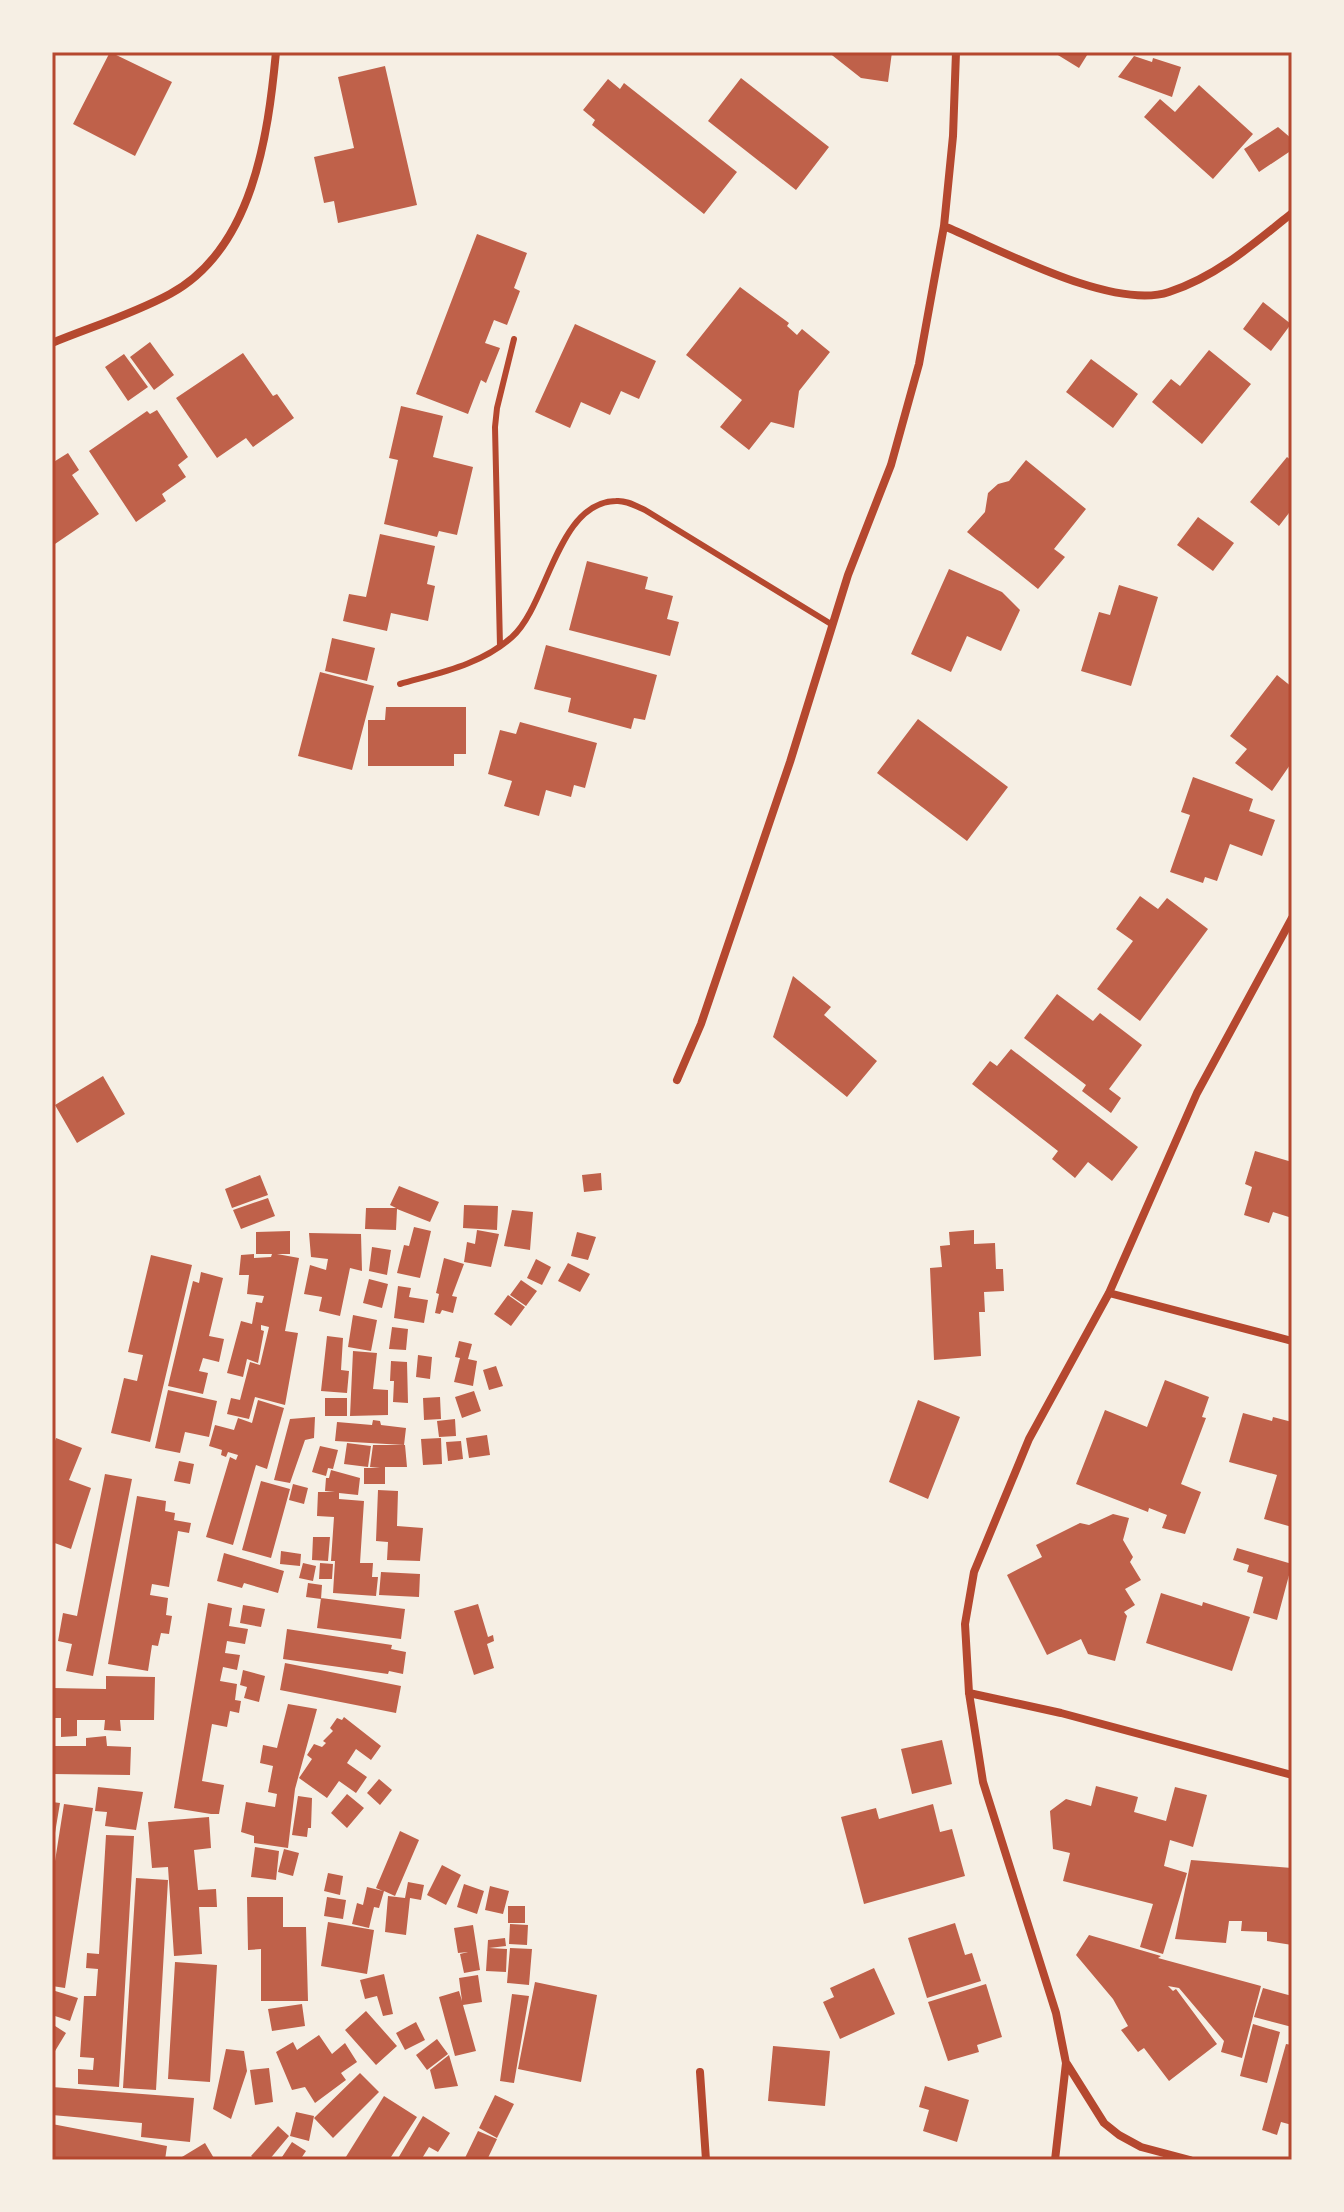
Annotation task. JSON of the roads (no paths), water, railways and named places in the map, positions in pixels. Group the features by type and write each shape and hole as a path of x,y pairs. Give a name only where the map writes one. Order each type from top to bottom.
{"street":[{"path":"52,343 171,293 207,266 249,196 264,146 276,52"},
{"path":"677,1080 701,1024 790,762 831,624 891,465 919,364 944,226 953,136 956,52"},
{"path":"944,226 1058,276 1107,291 1153,296 1192,283 1243,253 1292,213"},
{"path":"1055,2160 1066,2063 1056,2013 983,1782 969,1693 965,1624 974,1572 1029,1439 1109,1293 1197,1093 1292,918"},
{"path":"1109,1293 1292,1341"},
{"path":"969,1693 1061,1713 1292,1775"},
{"path":"1066,2063 1104,2123 1111,2129 1141,2147 1190,2160"},
{"path":"700,2072 706,2160"}],"lane":[{"path":"500,646 495,427 514,339"},
{"path":"400,684 472,662 500,646 520,629 560,548 574,527 587,512 615,500 645,510 831,624"}]}
